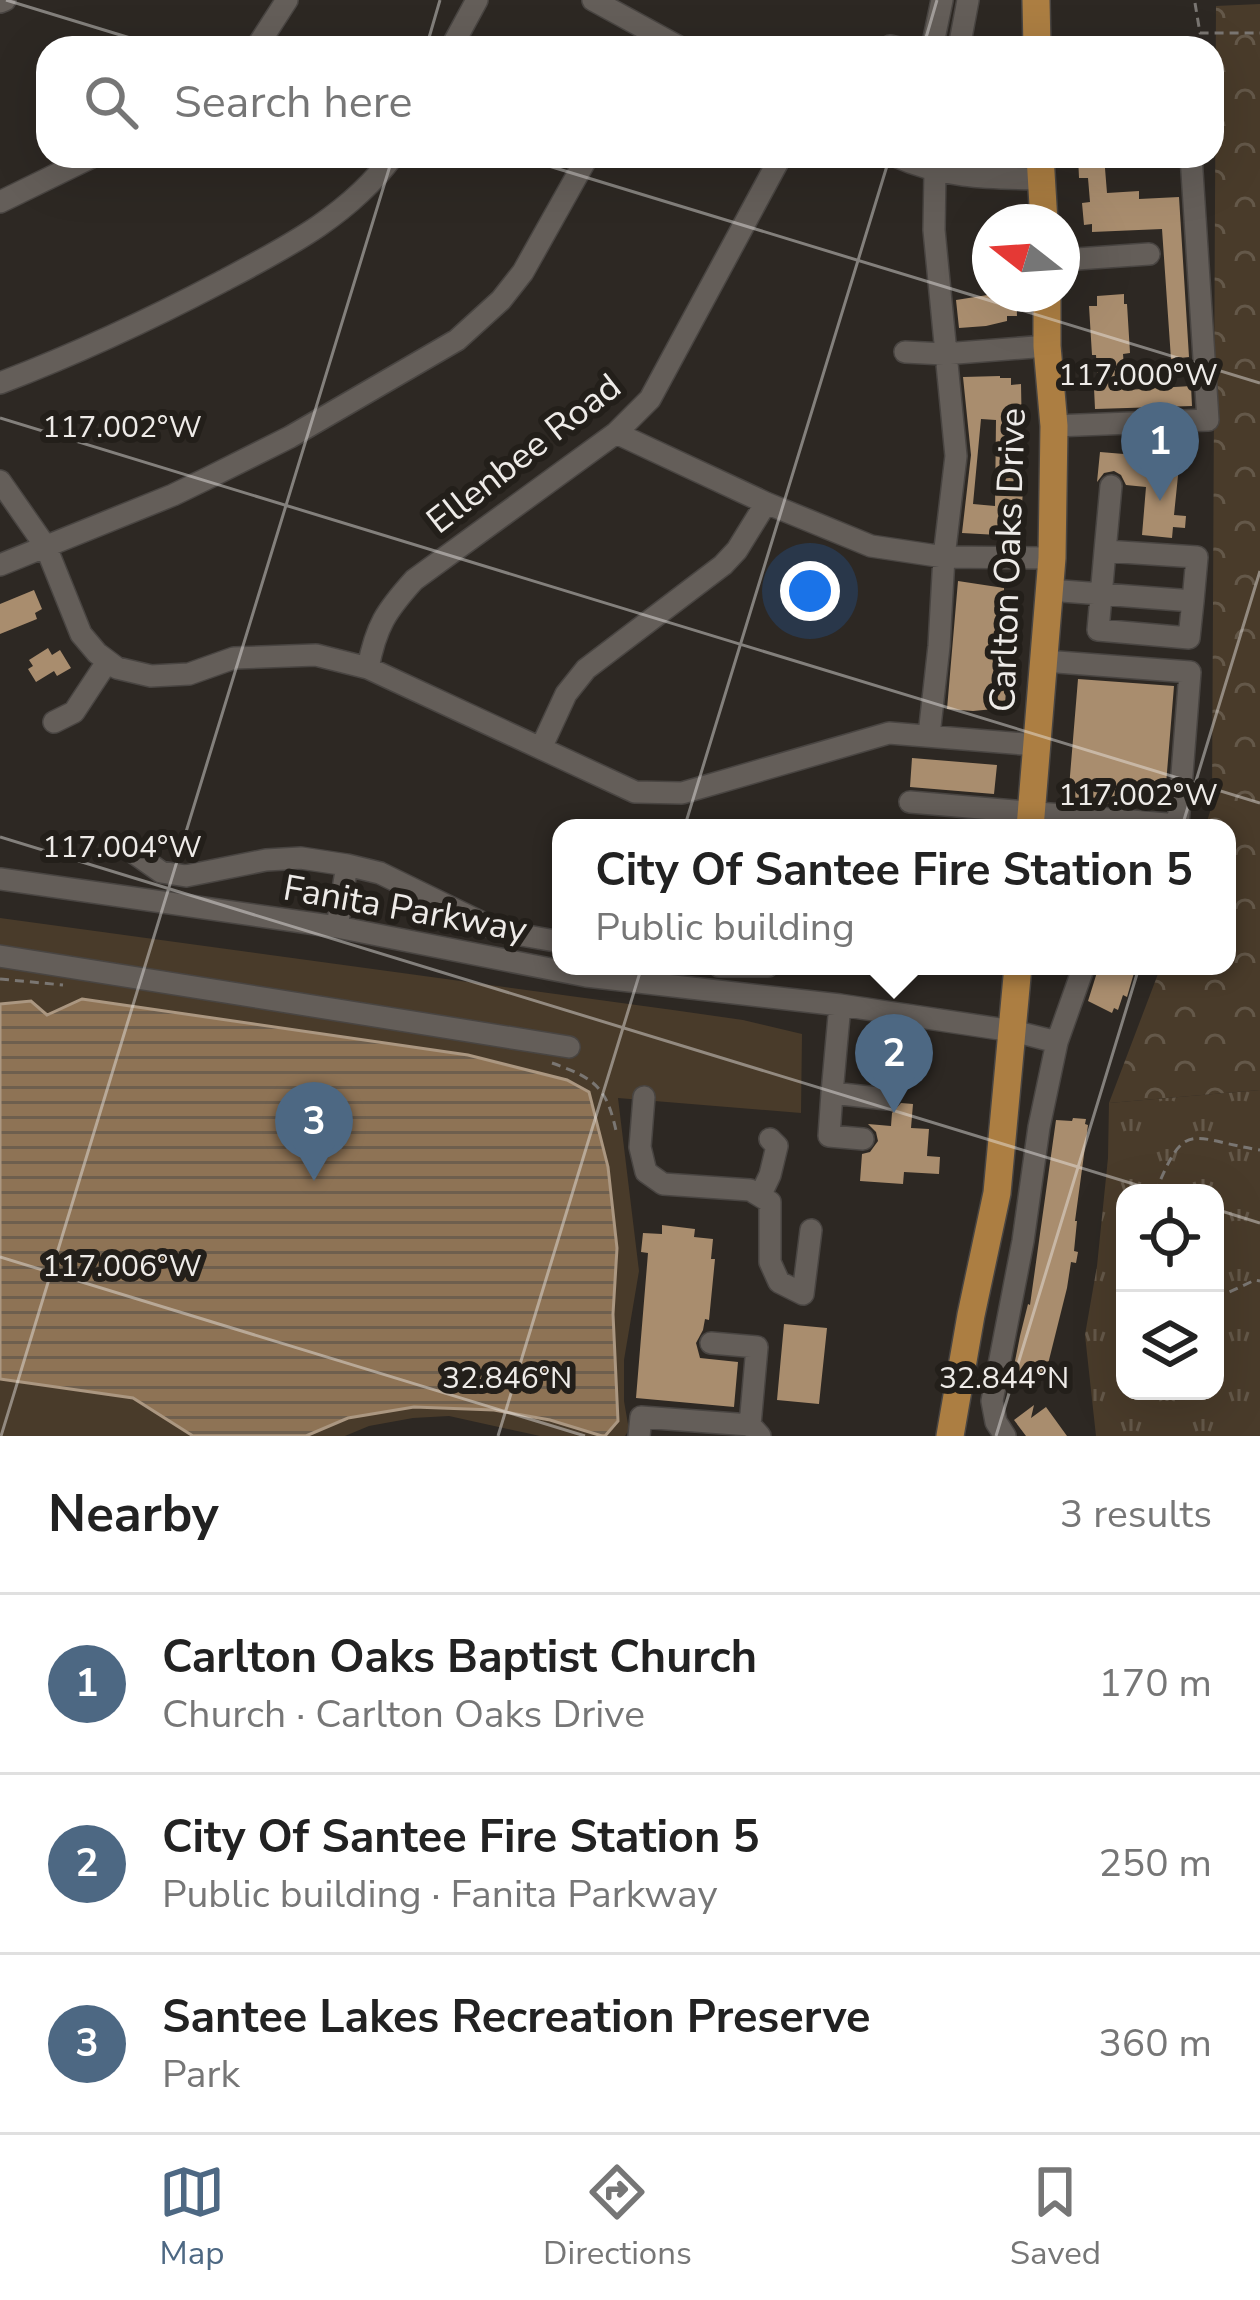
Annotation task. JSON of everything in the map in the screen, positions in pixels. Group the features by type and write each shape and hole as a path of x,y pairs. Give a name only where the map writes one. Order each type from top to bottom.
{"main road":[{"path":"1036,0 1037,36"},
{"path":"1041,168 1043,204"},
{"name":"Carlton Oaks Drive","path":"1030,819 1052,559 1054,425 1047,312"},
{"path":"950,1436 997,1193 1017,975"}],"street":[{"path":"264,36 287,0"},
{"path":"458,36 477,0"},
{"path":"593,0 643,36"},
{"path":"934,36 942,0"},
{"path":"961,36 968,0"},
{"path":"0,202 69,168"},
{"path":"0,383 165,312 286,246 338,214 382,168"},
{"path":"0,565 173,495 290,437 457,340 523,272 580,168"},
{"name":"Ellenbee Road","path":"368,668 374,634 388,609 414,580 616,433 650,399 775,168"},
{"path":"927,168 971,177 1034,168"},
{"path":"1054,425 1208,420 1192,168"},
{"path":"929,735 956,456 934,230 935,171"},
{"path":"1080,259 1149,254"},
{"path":"905,352 944,354 1047,346"},
{"path":"616,433 871,546 944,557 1052,559"},
{"path":"0,482 46,547 81,634 107,662 128,672 189,674 234,658 316,655 368,668 635,792 682,793 889,733 1036,745"},
{"path":"1105,551 1197,557 1189,638 1098,630 1101,594 1111,486"},
{"path":"541,748 566,694 586,669 723,565 766,503"},
{"path":"1049,590 1193,601"},
{"path":"1044,661 1190,672 1178,819"},
{"path":"54,722 74,712 107,662"},
{"path":"910,802 1017,819"},
{"path":"127,848 161,872 185,876 302,858 380,872 500,931 552,940"},
{"path":"337,927 347,865"},
{"name":"Fanita Parkway","path":"0,879 337,927 552,969"},
{"path":"0,956 569,1047"},
{"name":"Fanita Parkway","path":"581,975 840,1005 1057,1042"},
{"path":"1005,1436 992,1401 1039,1127 1057,1042 1081,975"},
{"path":"840,1005 829,1136 863,1139"},
{"path":"832,1093 887,1099"},
{"path":"644,1097 647,1126 640,1147 646,1172 663,1184 750,1190 770,1202 770,1262 779,1282 803,1294 811,1230"},
{"path":"760,1196 776,1156 777,1146 770,1139"},
{"path":"639,1436 641,1417 755,1430 757,1348 711,1343"}],"path":[{"path":"1195,3 1200,33 1260,33"},
{"path":"1159,1184 1178,1144 1191,1138 1260,1150"},
{"path":"1224,1294 1260,1281"}],"green space":[{"path":"1260,4 1260,1090 1109,1103 1158,975 1236,975 1236,819 1208,819 1212,805 1215,168 1224,168 1224,36 1216,36 1216,6"},
{"path":"0,918 743,1020 802,1034 801,1113 618,1098 639,1271 624,1360 629,1430 625,1436 540,1436 449,1416 369,1426 345,1436 0,1436"},
{"path":"1260,1090 1260,1436 1096,1436 1085,1335 1108,1158 1109,1103"}],"shaded area":[{"path":"82,999 468,1055 567,1080 589,1092 608,1167 617,1248 613,1314 618,1421 602,1436 494,1410 414,1407 348,1418 306,1436 193,1436 133,1398 0,1379 0,1004 31,1001 47,1015"}],"building":[{"path":"1079,168 1105,168 1107,193 1139,191 1139,199 1179,197 1189,357 1171,359 1162,229 1092,232 1092,224 1084,225 1082,203 1090,202 1088,178 1079,178"},
{"path":"1124,294 1130,353 1123,354 1126,390 1191,386 1192,406 1095,409 1094,388 1098,388 1089,306 1097,306 1097,296"},
{"path":"972,297 972,312 1017,312 1017,316 959,328 956,300"},
{"path":"1000,376 1011,378 1011,385 1021,384 1020,531 962,533 971,455 963,377","holes":["981,419 996,420 995,506 973,504"]},
{"path":"1180,448 1191,449 1189,467 1179,466 1174,515 1186,516 1185,528 1173,527 1172,538 1142,535 1146,487 1126,485 1114,471 1104,473 1097,482 1100,452 1148,456 1149,451 1179,453"},
{"path":"958,581 1004,588 1004,595 1014,595 1012,620 998,619 993,675 1007,676 1005,704 995,703 994,709 947,709"},
{"path":"34,590 42,609 35,613 37,619 0,634 0,604"},
{"path":"48,648 52,655 60,650 71,668 36,682 28,669 33,666 29,660"},
{"path":"1078,679 1174,686 1164,809 1068,800"},
{"path":"912,758 997,765 994,794 910,787"},
{"path":"1096,975 1133,975 1118,1010 1112,1013 1088,1001"},
{"path":"901,1103 913,1104 911,1128 929,1129 927,1156 940,1157 939,1174 904,1172 903,1184 860,1181 862,1154 878,1141 868,1124 891,1126 892,1113"},
{"path":"1086,1119 1088,1125 1075,1221 1074,1251 1078,1252 1076,1263 1071,1262 1044,1380 1023,1375 1031,1386 1011,1381 1030,1305 1056,1120"},
{"path":"662,1225 695,1229 694,1237 713,1239 709,1320 705,1319 696,1343 700,1358 738,1362 734,1407 636,1398 648,1253 641,1252 643,1233 662,1234"},
{"path":"784,1324 827,1328 819,1404 777,1400"},
{"path":"1034,1405 1031,1418 1046,1407 1067,1436 1026,1436 1014,1420"}],"place":[{"name":"Carlton Oaks Baptist Church","path":"1160,501"},
{"name":"City Of Santee Fire Station 5","path":"894,1113"},
{"name":"Santee Lakes Recreation Preserve","path":"314,1181"}]}
